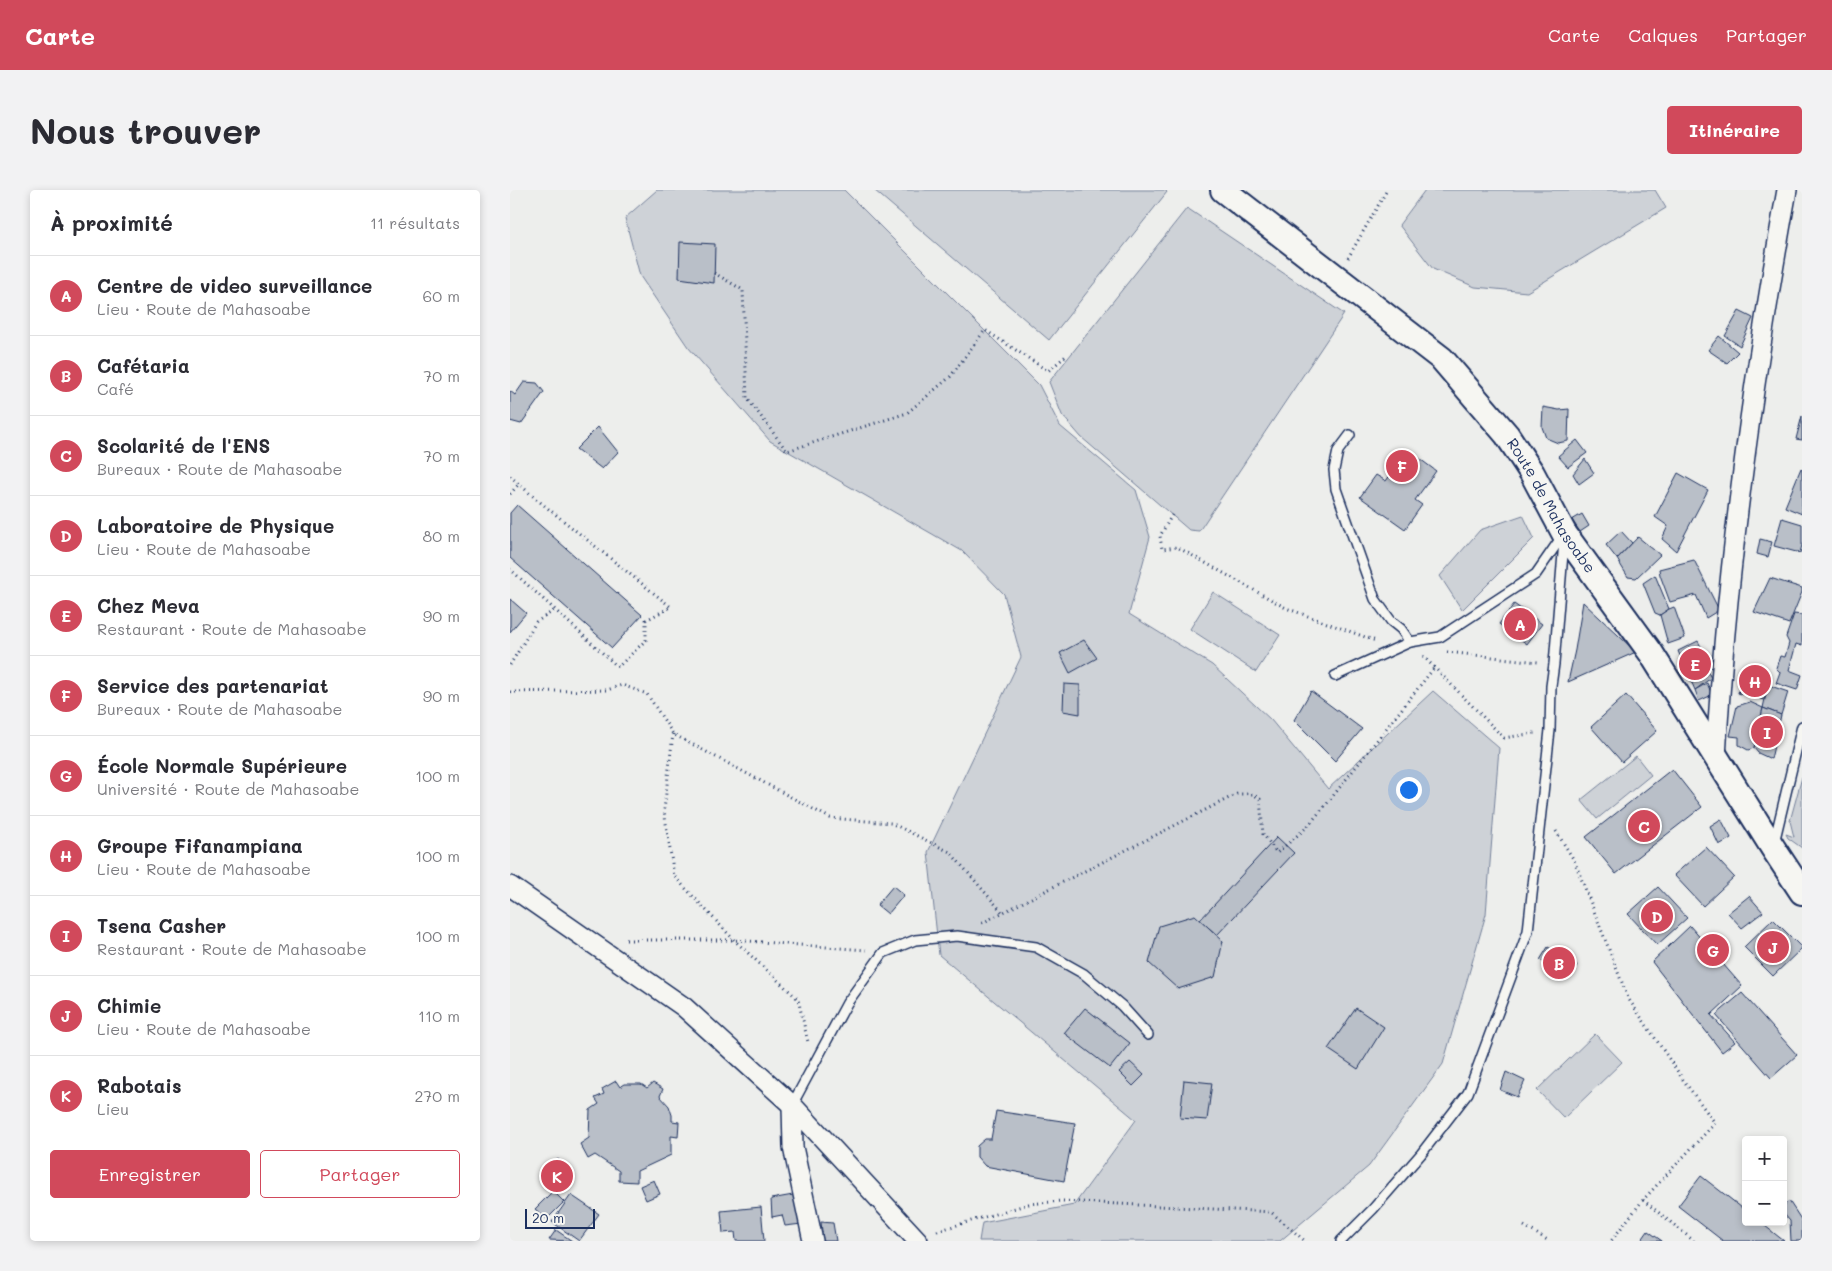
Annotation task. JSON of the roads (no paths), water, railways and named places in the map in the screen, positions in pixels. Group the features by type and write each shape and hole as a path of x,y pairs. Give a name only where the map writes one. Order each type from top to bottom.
{"street":[{"name":"Route de Mahasoabe","path":"1224,190 1442,359 1507,435 1532,473 1564,533 1650,653 1802,892"},
{"path":"1716,758 1725,628 1741,481 1775,260 1788,190"},
{"path":"510,886 684,1007 792,1104 916,1239"},
{"path":"792,1104 793,1147 813,1241"}],"lane":[{"path":"1350,435 1338,451 1334,470 1336,489 1375,598 1391,621 1401,629 1410,642"},
{"path":"1334,676 1410,642 1440,637 1536,574 1564,533"},
{"path":"1341,1241 1373,1209 1421,1154 1468,1092 1528,932 1550,730 1551,686 1564,533"},
{"path":"1773,848 1802,726"},
{"path":"792,1104 847,1002 883,953 915,940 957,936 1036,946 1084,974 1122,1006 1148,1035"}],"place":[{"name":"Service des partenariat","path":"1402,466"},
{"name":"Centre de video surveillance","path":"1520,624"},
{"name":"Chez Meva","path":"1695,664"},
{"name":"Groupe Fifanampiana","path":"1755,681"},
{"name":"Tsena Casher","path":"1767,732"},
{"name":"Scolarité de l'ENS","path":"1644,826"},
{"name":"Laboratoire de Physique","path":"1657,916"},
{"name":"Chimie","path":"1773,947"},
{"name":"École Normale Supérieure","path":"1713,950"},
{"name":"Cafétaria","path":"1559,963"},
{"name":"Rabotais","path":"557,1176"}]}
